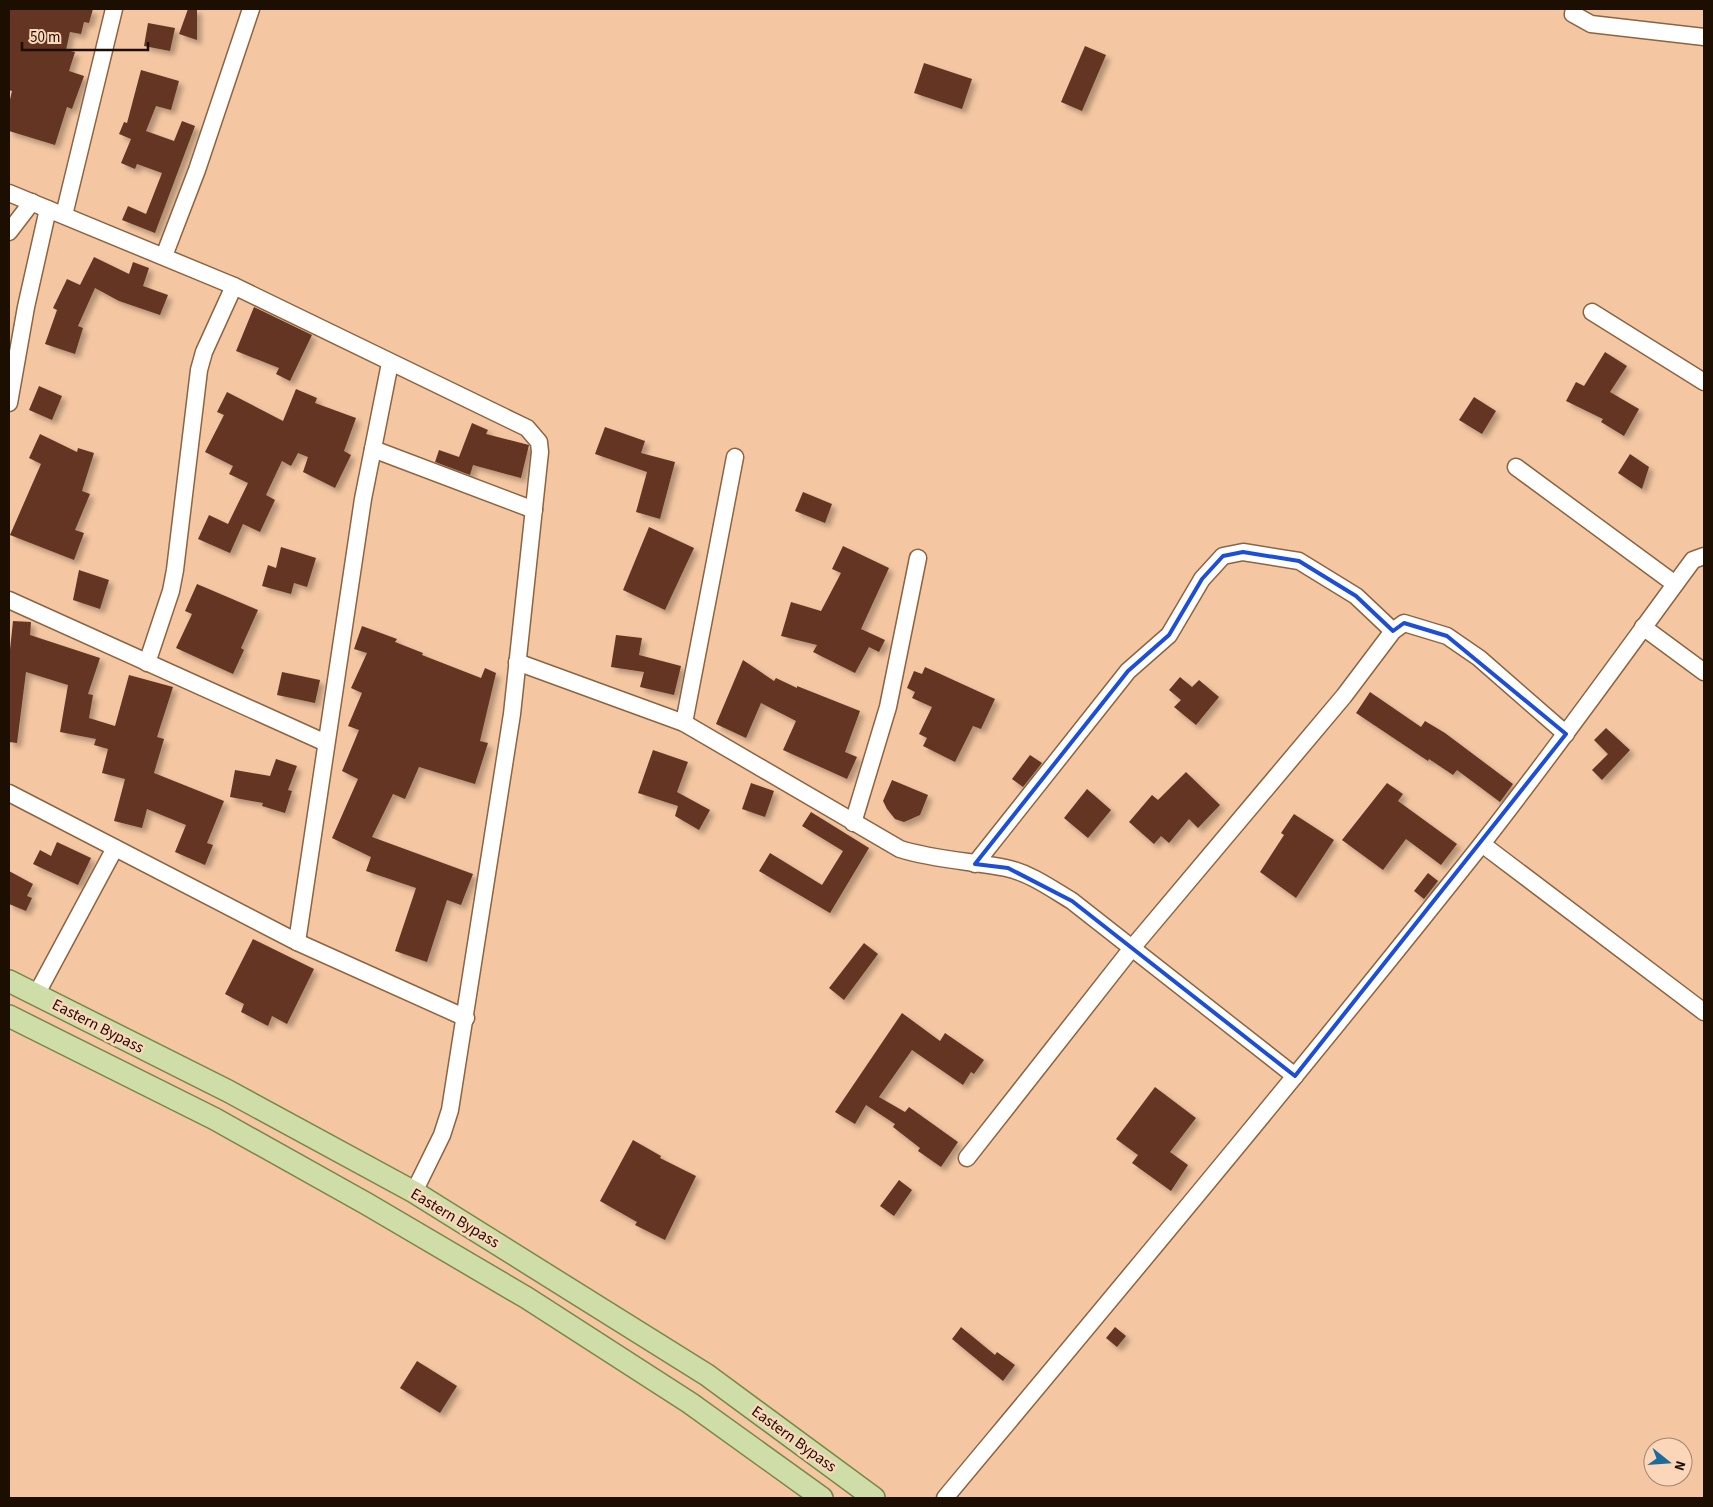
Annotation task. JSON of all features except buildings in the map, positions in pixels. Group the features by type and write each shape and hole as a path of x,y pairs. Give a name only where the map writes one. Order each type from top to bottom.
{"main road":[{"name":"Eastern Bypass","path":"9,981 228,1091 414,1192 707,1375 874,1498"},
{"name":"Eastern Bypass","path":"9,1016 215,1118 510,1288 690,1403 822,1498"}],"street":[{"path":"64,215 114,9"},
{"path":"164,256 200,162 251,9"},
{"path":"1574,9 1573,14 1591,24 1704,37"},
{"path":"9,193 234,286 526,428 534,434 539,442 540,452 512,714 466,1018 450,1110 442,1135 414,1192"},
{"path":"9,232 32,202"},
{"path":"9,403 26,307 48,209"},
{"path":"147,662 171,591 175,570 200,370 204,352 234,286"},
{"path":"1592,312 1704,382"},
{"path":"297,942 363,499 390,363"},
{"path":"373,449 534,510"},
{"path":"684,723 735,456"},
{"path":"1516,467 1675,584"},
{"path":"975,864 1128,671 1169,635 1202,579 1223,556 1242,552 1299,561 1356,596 1393,631"},
{"path":"945,1498 1295,1076 1482,844 1566,734 1693,560 1704,556"},
{"path":"853,823 888,707 918,558"},
{"path":"9,600 326,743"},
{"path":"967,1158 1132,948 1344,696 1393,631 1404,623 1447,636 1479,658 1566,734"},
{"path":"1643,627 1704,672"},
{"path":"517,662 684,723 900,849 928,858 1008,868 1040,881 1072,901 1295,1076"},
{"path":"9,793 297,942 466,1018"},
{"path":"1482,844 1704,1012"},
{"path":"36,995 114,848"}],"highlighted area":[{"path":"1243,552 1299,561 1356,596 1393,631 1404,623 1447,636 1566,734 1295,1076 1072,901 1008,868 975,864 1128,671 1169,635 1202,579 1223,556"}]}
